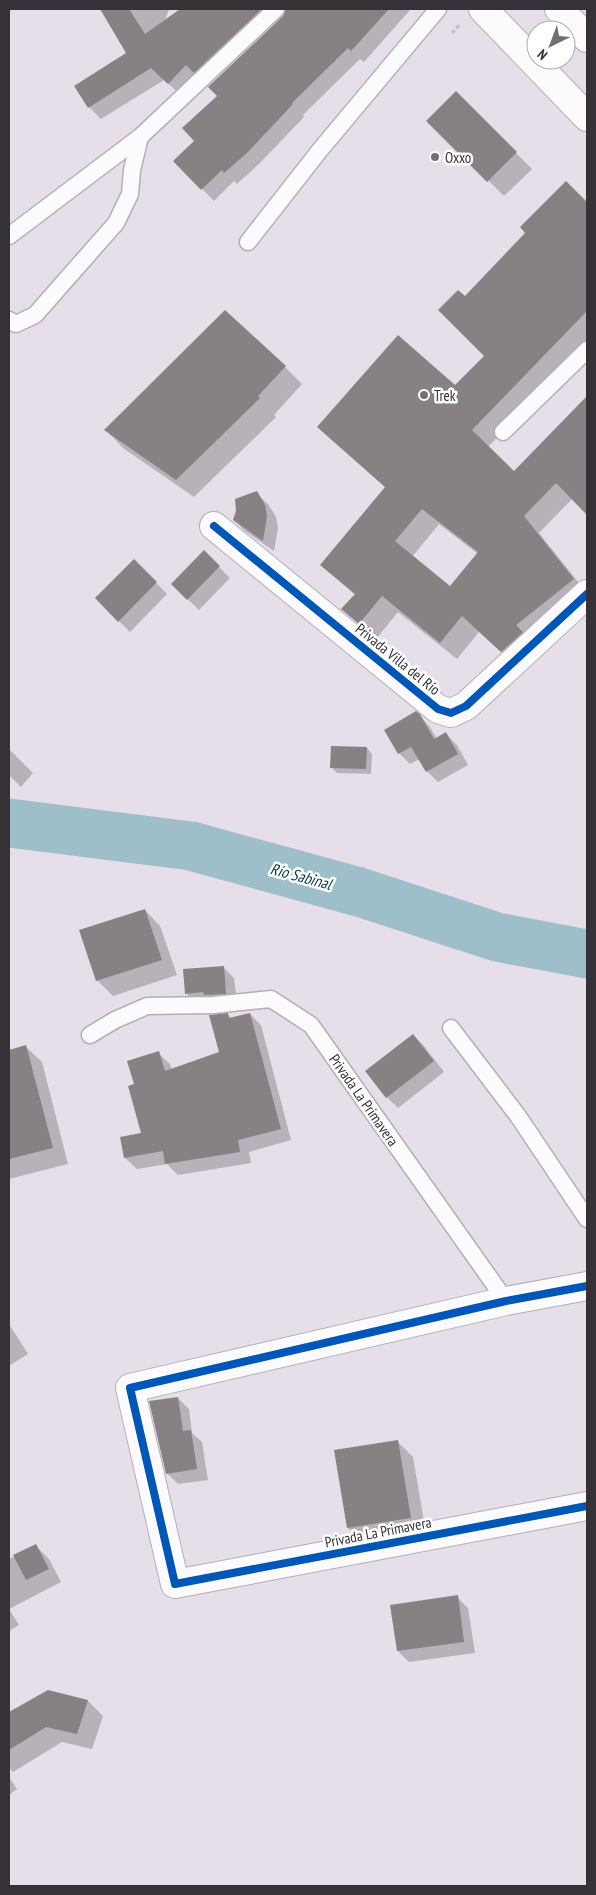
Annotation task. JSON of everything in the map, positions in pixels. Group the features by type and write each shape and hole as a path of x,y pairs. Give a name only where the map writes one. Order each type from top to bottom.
{"street":[{"path":"483,9 587,117"},
{"path":"559,9 587,38"},
{"name":"Privada Villa del Río","path":"214,526 438,709 452,712 466,706 587,594"},
{"path":"506,1301 587,1286"},
{"name":"Privada La Primavera","path":"506,1301 130,1388 175,1584 587,1506"}],"lane":[{"path":"9,236 140,136 276,9"},
{"path":"248,242 320,150 438,9"},
{"path":"9,320 16,324 35,315 116,223 130,194 132,170 140,136"},
{"path":"503,432 587,350"},
{"name":"Privada La Primavera","path":"90,1035 115,1020 147,1006 213,1006 271,1000 311,1025 506,1301"},
{"path":"451,1028 518,1116 587,1219"}],"building":[{"path":"100,9 129,9 145,34 180,9 262,9 194,73 186,65 168,84 151,68 88,108 74,86 126,53"},
{"path":"286,9 389,9 351,51 348,48 292,103 247,153 224,173 222,170 201,190 173,161 194,141 182,128 217,96 208,87 283,16"},
{"path":"456,91 517,152 487,182 426,121"},
{"path":"566,181 587,202 587,311 472,430 514,471 587,396 587,515 556,483 524,516 574,579 516,625 523,632 501,652 462,616 440,643 382,596 359,624 341,609 355,594 320,565 385,487 317,427 398,335 455,385 484,356 438,310 458,290 465,296 525,233 520,227","holes":["422,509 478,552 450,586 395,541"]},
{"path":"225,310 286,366 258,396 260,398 176,480 104,430"},
{"path":"257,491 265,505 267,516 263,541 233,520 236,511 235,499"},
{"path":"204,550 220,566 187,600 171,584"},
{"path":"134,559 157,582 118,622 95,598"},
{"path":"416,711 420,714 434,739 446,732 458,754 426,772 411,747 398,754 384,730"},
{"path":"331,746 367,747 366,769 330,768"},
{"path":"145,909 162,960 96,981 79,930"},
{"path":"224,966 226,994 204,995 203,992 185,994 183,969"},
{"path":"228,1013 229,1018 250,1013 281,1129 238,1140 240,1152 165,1164 163,1151 124,1158 120,1137 141,1133 128,1086 134,1084 127,1061 159,1051 165,1071 219,1052 209,1015"},
{"path":"413,1034 434,1061 386,1098 365,1071"},
{"path":"26,1045 53,1148 9,1159 9,1050"},
{"path":"178,1397 183,1431 191,1430 197,1469 166,1474 149,1401"},
{"path":"398,1440 411,1518 347,1528 334,1450"},
{"path":"36,1544 49,1569 26,1580 13,1555"},
{"path":"458,1595 464,1642 397,1651 390,1605"},
{"path":"48,1690 88,1700 77,1734 46,1727 9,1750 9,1712"}],"waterway":[{"name":"Río Sabinal","path":"9,823 191,846 359,892 497,937 587,954"}],"cycle path":[{"path":"214,526 438,709 451,713 466,706 587,594"},
{"path":"587,1286 506,1301 130,1388 175,1584 587,1506"}],"place":[{"name":"Oxxo","path":"435,157"},
{"name":"Trek","path":"424,395"}]}
